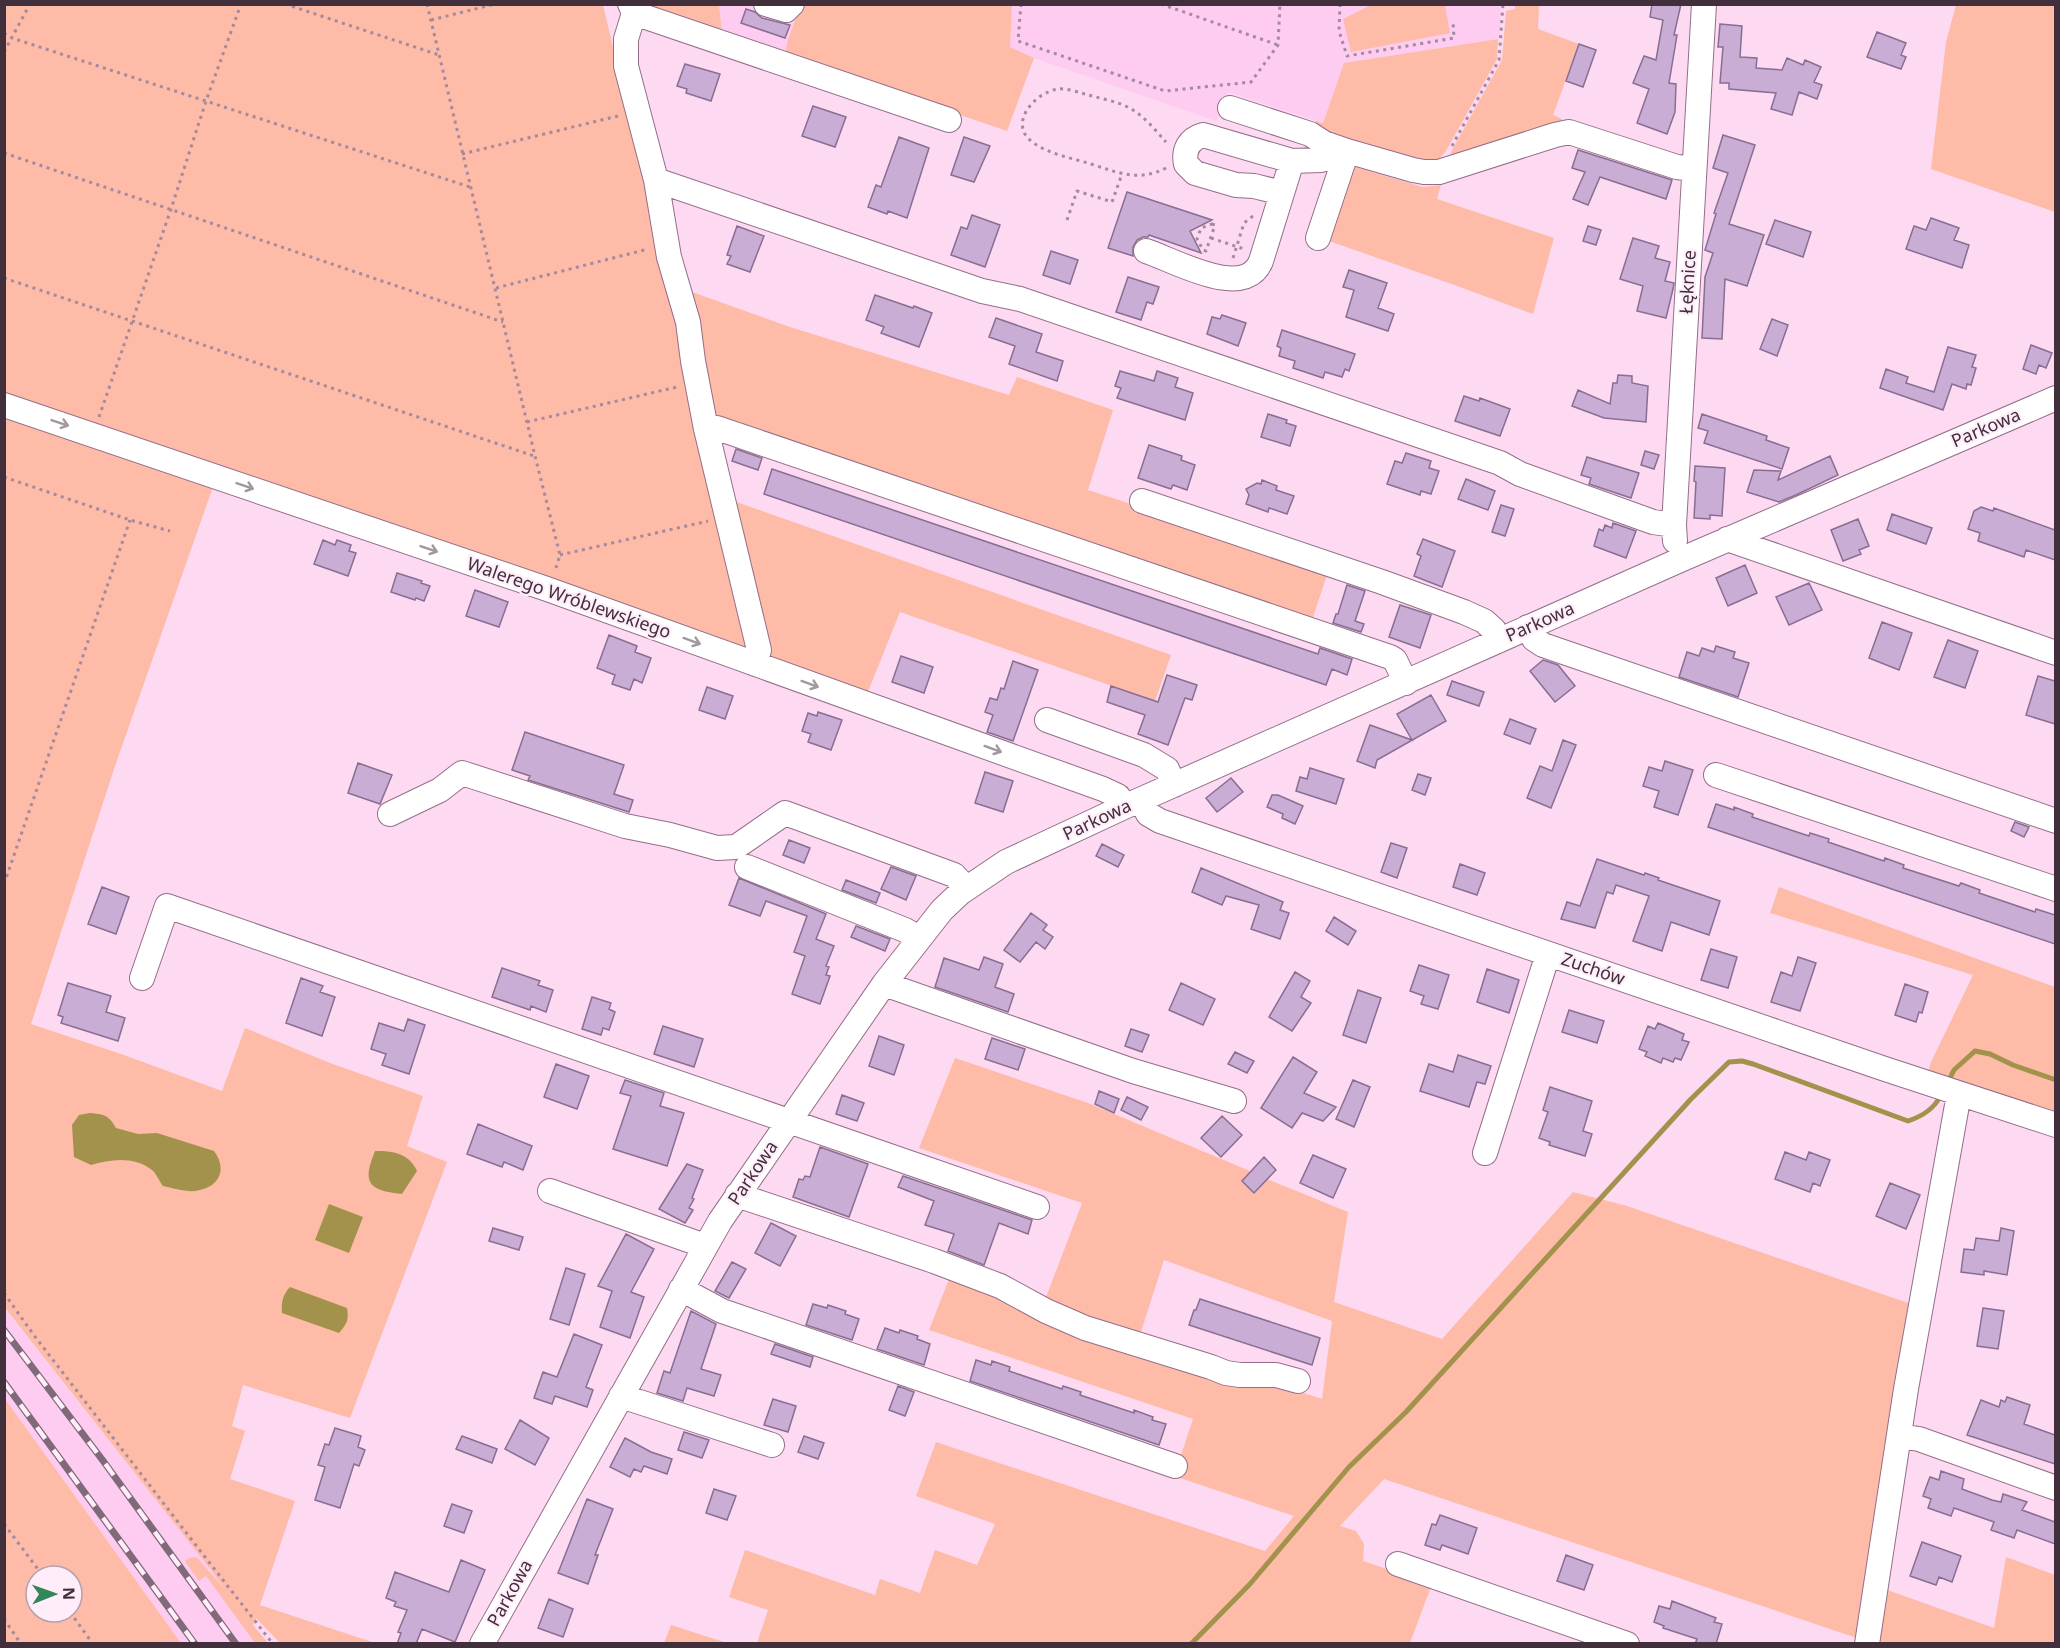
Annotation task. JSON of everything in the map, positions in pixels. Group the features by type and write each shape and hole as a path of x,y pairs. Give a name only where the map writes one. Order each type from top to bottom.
{"street":[{"path":"766,4 786,10 792,4"},
{"name":"Łęknice","path":"1680,560 1674,525 1704,4"},
{"path":"754,664 759,650 706,429 688,322 669,257 656,180 626,66 626,39 632,9 949,120"},
{"path":"1230,108 1310,134 1324,143 1347,151 1424,172 1439,171 1569,132 1677,167 1694,169"},
{"path":"1282,193 1254,186 1236,185 1195,173 1188,168 1180,152 1194,139 1203,135 1292,161 1321,160 1347,151"},
{"path":"1318,238 1347,151"},
{"path":"1146,251 1216,277 1227,279 1249,276 1257,271 1261,261 1292,161"},
{"path":"656,180 982,291 1020,299 1247,378 1358,413 1500,463 1515,473 1553,488 1653,522 1674,525"},
{"name":"Parkowa","path":"482,1644 705,1246 737,1195 884,984 942,910 966,888 1006,862 1132,803 1727,539 2053,403"},
{"name":"Walerego Wróblewskiego","path":"4,405 547,589 1103,789 1132,803"},
{"path":"706,429 717,428 1390,657 1398,664 1406,682"},
{"path":"1142,501 1464,612 1484,621 1494,630 1498,641"},
{"path":"1727,539 2055,653"},
{"path":"1528,627 1534,639 1543,645 2055,820"},
{"path":"1047,720 1144,754 1167,769 1174,785"},
{"path":"390,814 440,790 462,773 625,826 717,848 736,847 784,813 954,874 966,888"},
{"path":"1716,775 2055,889"},
{"name":"Zuchów","path":"1132,803 1160,821 2055,1125"},
{"path":"747,867 920,938"},
{"path":"142,978 167,906 1037,1207"},
{"path":"1485,1153 1548,954"},
{"path":"884,984 1133,1071 1234,1101"},
{"path":"1867,1644 1899,1436 1959,1094"},
{"path":"550,1191 705,1246"},
{"path":"737,1195 934,1261 1009,1290 1046,1311 1084,1328 1226,1373 1276,1375 1298,1381"},
{"path":"681,1289 722,1311 1175,1467"},
{"path":"621,1396 772,1445"},
{"path":"1899,1436 1919,1439 2055,1488"},
{"path":"1398,1564 1627,1644"}],"path":[{"path":"4,52 30,4"},
{"path":"97,422 241,4"},
{"path":"285,4 439,55"},
{"path":"428,4 462,154 560,555 554,576"},
{"path":"431,20 495,4"},
{"path":"1021,4 1018,40 1165,91 1251,82 1278,45 1280,4"},
{"path":"1161,4 1278,45"},
{"path":"1340,4 1339,31 1347,56 1454,38 1453,21"},
{"path":"1439,171 1499,60 1503,4"},
{"path":"4,33 12,38 470,187"},
{"path":"1060,88 1119,104 1135,111 1180,152 1166,168 1157,173 1138,176 1122,174 1046,149 1030,141 1024,132 1023,122 1030,103 1041,95 1060,88"},
{"path":"462,154 618,116"},
{"path":"4,153 503,322"},
{"path":"1067,220 1077,190 1113,202 1122,174"},
{"path":"1232,260 1244,223"},
{"path":"1212,224 1215,225 1210,238 1205,249 1197,239 1201,228 1212,224"},
{"path":"1192,231 1199,234"},
{"path":"1210,238 1241,248"},
{"path":"496,288 652,248"},
{"path":"4,278 535,456"},
{"path":"527,422 685,385"},
{"path":"4,477 170,531"},
{"path":"4,884 129,519"},
{"path":"560,555 715,519"},
{"path":"4,1293 33,1334 273,1644"},
{"path":"4,1524 34,1564"},
{"path":"4,1619 21,1644"},
{"path":"79,1624 93,1644"}],"shaded area":[{"path":"1012,4 1010,47 1034,58 1007,131 785,55 788,39 801,5"},
{"path":"5,5 603,5 670,284 790,327 1009,395 1017,377 1113,410 1088,490 1329,569 1311,623 717,420 728,499 1171,655 1155,701 900,612 865,699 777,666 768,651 755,651 5,395"},
{"path":"651,5 719,5 722,33 655,7"},
{"path":"719,5 801,5 788,39 785,55 722,33"},
{"path":"1012,5 1501,5 1500,38 1344,63 1323,123 1228,92 1216,121 1034,58 1010,47"},
{"path":"1371,5 1445,5 1450,33 1351,52 1343,19"},
{"path":"1515,5 1539,5 1538,29 1579,44 1553,115 1562,119 1561,125 1451,159 1451,152 1502,60 1506,11 1515,9"},
{"path":"1956,5 2055,5 2055,212 1931,169 1946,42"},
{"path":"1498,39 1497,59 1446,151 1436,163 1431,164 1326,135 1324,128 1315,125 1316,121 1323,123 1344,63"},
{"path":"1355,167 1423,187 1441,185 1437,199 1554,238 1533,314 1329,241 1348,168"},
{"path":"5,415 214,484 115,766 31,1024 222,1091 245,1028 330,1063 423,1096 407,1146 447,1162 350,1418 243,1385 232,1426 245,1431 230,1479 295,1501 260,1605 375,1643 280,1643 256,1618 253,1625 268,1643 255,1643 206,1576 199,1581 185,1561 196,1557 224,1588 211,1570 5,1308"},
{"path":"1779,887 2055,987 2055,1116 1928,1072 1973,975 1770,913"},
{"path":"955,1058 1088,1103 1250,1171 1242,1181 1254,1193 1267,1179 1348,1212 1334,1302 1442,1339 1573,1192 1627,1206 1914,1305 1879,1587 1994,1628 2006,1557 2055,1575 2056,1643 1872,1643 1384,1479 1340,1526 1356,1531 1364,1544 1363,1561 1432,1584 1410,1643 757,1643 768,1610 729,1597 745,1550 875,1595 880,1579 920,1593 935,1550 977,1565 995,1524 916,1496 936,1442 1265,1551 1294,1516 1174,1476 1193,1419 929,1330 951,1274 1043,1305 1082,1203 919,1148","holes":["1164,1260 1332,1321 1322,1399 1139,1338"]},
{"path":"90,1113 105,1116 116,1128 138,1134 157,1133 214,1151 220,1165 219,1177 203,1189 183,1190 163,1186 153,1171 138,1162 114,1160 91,1165 74,1157 72,1125 79,1115"},
{"path":"375,1151 400,1154 414,1165 417,1171 402,1194 382,1190 371,1183 369,1171"},
{"path":"329,1204 363,1217 349,1253 315,1240"},
{"path":"290,1287 347,1308 347,1322 339,1333 282,1313 283,1299"},
{"path":"4,1308 211,1570 265,1643 181,1643 5,1399"},
{"path":"5,1399 181,1643 5,1643"},
{"path":"671,1625 727,1643 664,1643"}],"building":[{"path":"1652,4 1681,4 1674,35 1677,35 1669,83 1676,84 1675,112 1667,134 1637,123 1649,89 1633,83 1644,56 1656,60 1663,20 1650,17"},
{"path":"746,9 762,18 790,25 785,38 741,23"},
{"path":"1720,24 1742,26 1740,57 1757,58 1756,68 1782,70 1787,58 1803,65 1805,60 1821,67 1814,82 1822,85 1817,99 1799,92 1792,115 1771,109 1776,93 1729,89 1729,83 1720,83 1723,47 1718,47"},
{"path":"1877,32 1906,43 1901,55 1906,57 1901,69 1867,57"},
{"path":"1579,44 1596,50 1583,87 1566,81"},
{"path":"685,64 720,74 711,101 686,93 687,89 677,86"},
{"path":"813,106 846,117 835,147 802,136"},
{"path":"1723,135 1755,145 1729,224 1764,235 1747,286 1725,279 1722,339 1702,338 1705,277 1713,253 1705,250 1716,214 1714,213 1728,173 1713,168"},
{"path":"899,137 929,148 907,218 868,207 876,185 881,187"},
{"path":"964,137 990,146 974,182 951,175"},
{"path":"1578,150 1672,180 1666,199 1600,177 1588,205 1573,199 1585,172 1572,168"},
{"path":"1127,192 1212,220 1190,231 1201,253 1149,235 1137,240 1133,247 1133,256 1108,248"},
{"path":"972,215 1000,225 985,267 951,255 961,227 967,229"},
{"path":"1931,218 1959,228 1954,240 1969,245 1962,268 1906,249 1914,226 1926,230"},
{"path":"1775,220 1811,232 1803,257 1766,244"},
{"path":"737,226 764,236 750,272 727,264 731,256 727,255"},
{"path":"1588,226 1601,230 1596,245 1583,241"},
{"path":"1633,238 1659,246 1655,258 1670,262 1665,281 1674,283 1666,318 1637,311 1643,286 1620,279"},
{"path":"1051,251 1078,260 1070,284 1043,275"},
{"path":"1349,270 1387,283 1378,308 1394,314 1388,331 1346,317 1354,290 1343,287"},
{"path":"1128,277 1159,287 1153,304 1147,302 1141,320 1116,312"},
{"path":"875,295 932,313 919,347 881,333 884,327 866,320"},
{"path":"1222,315 1246,323 1238,346 1207,334 1212,317 1220,319"},
{"path":"996,318 1042,334 1036,352 1063,361 1057,381 1009,364 1015,346 989,337"},
{"path":"1772,319 1788,325 1777,356 1760,349"},
{"path":"1282,330 1355,354 1349,371 1345,369 1342,377 1325,372 1323,378 1293,368 1295,361 1279,356 1281,348 1277,346"},
{"path":"2031,345 2052,353 2046,368 2039,365 2036,374 2023,369"},
{"path":"1948,347 1976,355 1972,367 1976,368 1971,385 1967,384 1966,389 1952,384 1943,410 1880,388 1886,369 1908,377 1906,383 1934,392"},
{"path":"1120,371 1154,381 1157,371 1178,378 1175,387 1193,393 1185,420 1117,398 1121,388 1115,386"},
{"path":"1618,375 1632,376 1632,383 1648,386 1646,422 1604,418 1572,406 1578,390 1610,404 1613,383 1617,383"},
{"path":"1464,396 1479,401 1480,398 1510,409 1500,436 1455,421"},
{"path":"1268,414 1287,420 1286,423 1296,426 1290,446 1261,437"},
{"path":"1702,414 1767,436 1766,440 1789,448 1782,469 1704,443 1708,431 1698,428"},
{"path":"1149,445 1182,456 1181,460 1195,465 1187,490 1173,485 1171,489 1138,478"},
{"path":"736,449 762,458 758,470 732,461"},
{"path":"1645,451 1659,455 1654,469 1641,465"},
{"path":"1406,453 1431,461 1429,468 1439,471 1431,494 1421,491 1420,495 1387,484 1395,461 1402,463"},
{"path":"1830,456 1838,475 1796,495 1779,502 1747,492 1754,470 1781,471 1778,480"},
{"path":"1587,457 1639,473 1631,498 1589,484 1591,478 1581,475"},
{"path":"1695,466 1725,468 1722,516 1710,515 1710,519 1694,518"},
{"path":"772,469 1318,654 1320,648 1352,659 1347,675 1332,669 1326,685 764,494"},
{"path":"1466,479 1495,491 1488,510 1458,499"},
{"path":"1262,480 1277,486 1276,490 1294,496 1287,514 1269,508 1268,512 1246,504 1249,495 1246,489 1257,483 1261,484"},
{"path":"1501,505 1514,509 1505,536 1492,532"},
{"path":"1981,507 1993,511 1994,508 2055,530 2055,560 2026,550 2024,557 1978,541 1980,533 1968,529 1974,511"},
{"path":"1892,514 1932,528 1926,544 1887,530"},
{"path":"1858,519 1869,546 1859,550 1861,554 1843,561 1831,530"},
{"path":"1613,523 1636,531 1626,558 1594,546 1599,529 1603,531 1605,525 1612,528"},
{"path":"1423,539 1455,551 1442,587 1414,576 1421,556 1417,554"},
{"path":"323,540 335,545 337,540 351,545 349,551 356,553 348,576 314,564"},
{"path":"1745,565 1757,593 1728,606 1716,578"},
{"path":"397,573 430,586 424,601 391,592"},
{"path":"1809,583 1822,610 1789,625 1776,597"},
{"path":"1347,585 1365,591 1355,621 1364,624 1361,632 1333,623"},
{"path":"475,590 508,602 499,627 466,616"},
{"path":"1400,605 1431,615 1420,648 1389,637"},
{"path":"1882,622 1912,633 1899,670 1869,658"},
{"path":"609,635 637,646 635,652 651,658 642,683 634,679 630,690 612,684 615,675 597,668"},
{"path":"1948,640 1978,651 1965,688 1934,677"},
{"path":"1716,646 1735,652 1733,658 1749,663 1738,697 1679,677 1687,652 1699,656 1702,648 1714,652"},
{"path":"901,656 933,667 924,693 892,682"},
{"path":"1543,660 1558,665 1575,686 1555,702 1530,671"},
{"path":"1013,661 1038,670 1013,741 987,732 993,715 985,712 990,698 997,700 1001,688 1004,689"},
{"path":"1167,675 1197,685 1192,700 1185,698 1168,745 1138,734 1145,715 1107,702 1111,686 1158,702"},
{"path":"2038,676 2055,681 2055,724 2026,715"},
{"path":"1452,681 1484,692 1479,706 1447,695"},
{"path":"707,687 733,696 725,719 699,710"},
{"path":"1431,695 1446,721 1377,760 1375,768 1357,761 1370,725 1412,740 1397,714"},
{"path":"818,712 842,720 831,750 808,742 811,734 802,731 808,713 817,716"},
{"path":"1510,719 1536,729 1530,744 1504,734"},
{"path":"525,732 624,765 614,794 633,800 629,812 528,780 530,776 512,770"},
{"path":"1563,740 1576,745 1551,808 1527,798 1540,766 1552,771"},
{"path":"1665,761 1693,770 1678,815 1654,807 1659,791 1643,786 1649,767 1662,771"},
{"path":"358,763 392,775 380,804 348,793"},
{"path":"1310,768 1344,779 1336,804 1296,791 1300,777 1307,779"},
{"path":"985,772 1013,781 1003,812 975,803"},
{"path":"1418,774 1431,778 1425,795 1412,790"},
{"path":"1231,778 1243,792 1217,812 1206,798"},
{"path":"1272,795 1278,795 1303,806 1295,824 1282,818 1283,814 1267,807"},
{"path":"1716,804 1734,810 1734,807 1753,814 1752,817 1809,836 1810,833 1829,839 1828,842 1884,861 1885,858 1904,865 1903,868 1959,886 1961,883 1980,890 1979,893 2035,912 2036,909 2055,915 2055,944 1708,827"},
{"path":"2015,822 2029,827 2024,837 2011,831"},
{"path":"789,840 810,848 804,863 783,855"},
{"path":"1391,843 1407,848 1397,878 1381,872"},
{"path":"1102,844 1124,855 1118,867 1096,856"},
{"path":"1597,859 1644,875 1645,873 1659,878 1658,880 1720,901 1709,935 1671,922 1662,951 1633,941 1649,896 1616,885 1613,894 1607,892 1595,928 1561,919 1567,902 1580,906"},
{"path":"1460,864 1485,873 1477,895 1453,887"},
{"path":"891,867 916,876 906,900 881,889"},
{"path":"1201,868 1283,902 1280,910 1289,913 1280,939 1251,929 1259,905 1226,896 1222,905 1192,892"},
{"path":"739,878 826,914 816,939 834,946 826,966 829,967 826,975 830,976 820,1004 792,994 805,956 794,952 807,916 766,901 760,916 729,905"},
{"path":"846,880 880,893 876,903 842,890"},
{"path":"102,887 129,897 116,934 88,924"},
{"path":"1031,913 1047,925 1043,930 1053,937 1045,949 1036,942 1020,962 1004,950"},
{"path":"1334,917 1356,931 1348,945 1326,931"},
{"path":"856,926 890,939 885,951 851,937"},
{"path":"1711,949 1737,957 1728,988 1701,980"},
{"path":"984,957 1003,964 995,987 1014,994 1008,1012 935,987 944,958 979,970"},
{"path":"1798,957 1816,963 1800,1011 1771,1002 1781,972 1792,976"},
{"path":"1419,965 1449,975 1438,1009 1421,1004 1424,996 1410,991"},
{"path":"502,968 540,981 538,985 553,990 546,1012 531,1006 530,1010 492,997"},
{"path":"1487,969 1519,980 1509,1013 1477,1002"},
{"path":"1295,972 1310,981 1301,997 1311,1003 1292,1031 1269,1017"},
{"path":"301,978 323,986 320,992 335,997 322,1036 286,1023"},
{"path":"68,983 111,996 106,1012 125,1018 118,1041 61,1023 63,1017 58,1015"},
{"path":"1181,983 1215,999 1203,1025 1169,1010"},
{"path":"1905,984 1928,992 1922,1013 1919,1012 1916,1022 1895,1015"},
{"path":"1358,990 1381,998 1366,1043 1343,1035"},
{"path":"592,997 611,1003 609,1009 615,1012 609,1030 603,1028 601,1035 582,1029"},
{"path":"1569,1010 1604,1021 1597,1043 1562,1032"},
{"path":"408,1019 425,1025 409,1074 382,1065 386,1054 371,1049 379,1023 404,1031"},
{"path":"1658,1023 1684,1034 1682,1040 1689,1042 1681,1060 1675,1058 1673,1062 1663,1058 1661,1063 1645,1056 1647,1052 1639,1049 1648,1026 1655,1029"},
{"path":"663,1026 703,1039 694,1067 654,1054"},
{"path":"1131,1029 1149,1035 1142,1052 1125,1046"},
{"path":"879,1036 904,1045 894,1075 869,1066"},
{"path":"992,1038 1025,1049 1018,1070 985,1059"},
{"path":"1235,1052 1254,1061 1247,1073 1228,1064"},
{"path":"1458,1055 1491,1066 1485,1084 1477,1082 1469,1107 1420,1091 1429,1064 1453,1072"},
{"path":"1293,1057 1317,1072 1304,1093 1336,1107 1323,1121 1302,1113 1292,1128 1261,1108"},
{"path":"556,1064 589,1076 577,1109 544,1097"},
{"path":"625,1080 664,1093 660,1106 684,1113 667,1166 613,1149 631,1096 620,1093"},
{"path":"1353,1080 1370,1087 1354,1127 1336,1119"},
{"path":"1550,1087 1592,1101 1583,1131 1592,1134 1585,1156 1549,1145 1550,1142 1539,1138 1548,1112 1543,1110"},
{"path":"1099,1091 1119,1099 1114,1113 1095,1104"},
{"path":"842,1095 864,1103 857,1121 836,1114"},
{"path":"1127,1097 1148,1107 1141,1120 1121,1110"},
{"path":"1222,1116 1242,1135 1221,1157 1201,1138"},
{"path":"478,1124 532,1146 523,1170 504,1162 502,1167 467,1154"},
{"path":"820,1147 868,1164 849,1217 793,1197 799,1179 803,1180 805,1176 810,1177"},
{"path":"1785,1152 1806,1160 1809,1152 1830,1160 1820,1186 1813,1183 1810,1192 1775,1179"},
{"path":"1313,1155 1346,1169 1333,1198 1300,1183"},
{"path":"1264,1157 1276,1170 1254,1193 1242,1181"},
{"path":"687,1164 703,1170 689,1208 693,1210 685,1223 659,1209"},
{"path":"903,1176 1032,1220 1028,1234 999,1223 984,1265 948,1251 954,1234 925,1225 934,1201 898,1187"},
{"path":"1890,1183 1920,1195 1906,1229 1876,1216"},
{"path":"771,1223 796,1236 780,1266 755,1253"},
{"path":"493,1228 523,1237 519,1250 489,1241"},
{"path":"2001,1228 2014,1231 2007,1275 1984,1271 1984,1275 1961,1272 1964,1249 1974,1250 1976,1238 1999,1241"},
{"path":"626,1234 654,1249 631,1292 644,1297 630,1338 600,1327 612,1291 598,1286"},
{"path":"732,1262 746,1269 729,1298 715,1291"},
{"path":"566,1268 585,1274 569,1325 550,1319"},
{"path":"1200,1299 1320,1338 1312,1365 1189,1325"},
{"path":"813,1304 827,1308 828,1305 846,1311 845,1314 859,1319 852,1340 806,1325"},
{"path":"1983,1308 2004,1311 1998,1349 1977,1346"},
{"path":"691,1311 716,1324 701,1369 721,1375 714,1396 687,1388 683,1401 657,1393 664,1371 670,1373"},
{"path":"885,1328 918,1336 917,1339 930,1344 924,1365 877,1349"},
{"path":"574,1334 602,1345 586,1387 593,1390 587,1407 555,1396 552,1404 534,1398 543,1372 557,1377"},
{"path":"775,1344 813,1357 810,1367 771,1354"},
{"path":"976,1360 991,1365 992,1361 1010,1367 1009,1371 1062,1389 1063,1386 1081,1392 1080,1395 1153,1417 1152,1420 1166,1424 1159,1445 970,1381"},
{"path":"898,1386 914,1392 905,1416 889,1410"},
{"path":"2007,1397 2030,1405 2024,1424 2055,1435 2055,1464 1967,1435 1981,1400 1999,1407 2001,1400 2005,1402"},
{"path":"773,1399 796,1406 788,1432 764,1425"},
{"path":"520,1420 549,1438 535,1465 505,1449"},
{"path":"335,1428 361,1436 358,1447 365,1450 359,1466 354,1464 340,1508 315,1500 325,1467 318,1465 325,1444 329,1445"},
{"path":"684,1432 709,1440 702,1458 678,1450"},
{"path":"462,1436 497,1449 492,1463 456,1449"},
{"path":"804,1436 824,1443 818,1459 798,1452"},
{"path":"625,1438 651,1452 672,1459 667,1474 644,1466 641,1472 634,1469 630,1477 610,1467"},
{"path":"1941,1471 1964,1479 1962,1489 1992,1500 2001,1502 2003,1494 2027,1502 2022,1510 2055,1522 2055,1544 2017,1530 2014,1538 1991,1530 1994,1522 1954,1508 1951,1516 1928,1508 1931,1499 1923,1496 1930,1477 1939,1480"},
{"path":"714,1489 736,1496 727,1520 706,1513"},
{"path":"587,1499 613,1509 595,1555 598,1555 588,1584 558,1573"},
{"path":"452,1504 472,1511 464,1533 444,1526"},
{"path":"1440,1515 1477,1528 1468,1554 1442,1545 1440,1550 1425,1545 1432,1524 1436,1525"},
{"path":"1922,1542 1961,1556 1952,1582 1939,1577 1936,1585 1910,1576"},
{"path":"1566,1555 1593,1565 1584,1590 1557,1581"},
{"path":"461,1560 485,1570 455,1642 422,1629 416,1644 397,1644 401,1633 398,1632 407,1610 394,1606 396,1602 386,1598 395,1572 449,1592"},
{"path":"549,1599 573,1609 563,1637 538,1628"},
{"path":"1672,1601 1716,1618 1714,1622 1722,1624 1716,1644 1695,1644 1697,1639 1663,1628 1664,1626 1654,1622 1659,1606 1670,1609"}],"waterway":[{"path":"1947,1084 1954,1070 1975,1051 1990,1054 2013,1065 2056,1080"},
{"path":"1191,1644 1250,1584 1349,1467 1406,1412 1691,1099 1729,1062 1742,1061 1753,1064 1908,1121 1928,1111 1941,1095"}],"railway":[{"path":"4,1330 104,1462 236,1644"},
{"path":"4,1382 195,1644"}]}
